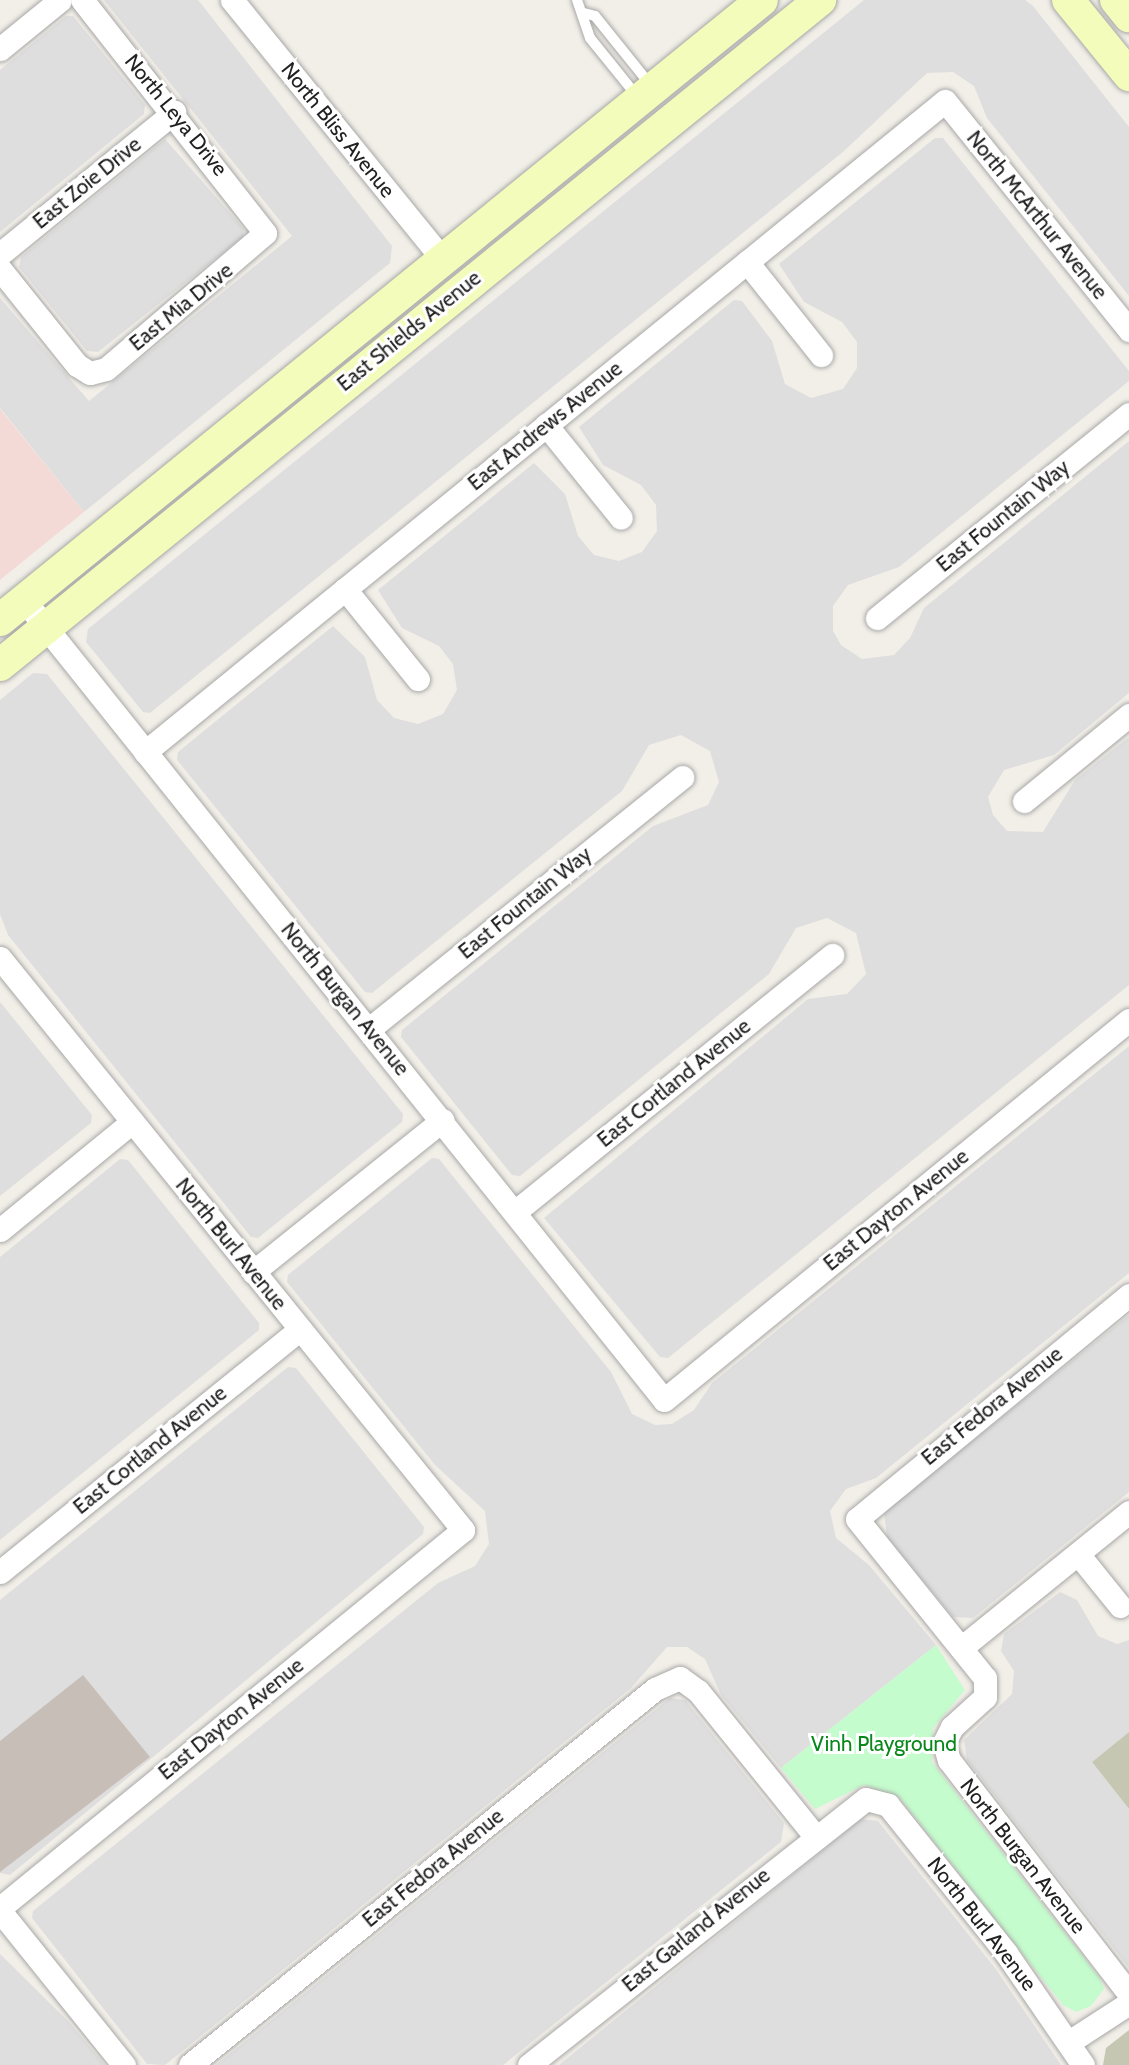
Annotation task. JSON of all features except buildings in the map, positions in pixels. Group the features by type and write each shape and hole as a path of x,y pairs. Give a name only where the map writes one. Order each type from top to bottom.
{"main road":[{"name":"East Shields Avenue","path":"0,665 820,0"},
{"path":"1068,0 1129,75"},
{"path":"1116,0 1129,16"},
{"name":"East Shields Avenue","path":"12,610 647,95 757,2"},
{"path":"468,283 524,218 640,123 647,95"},
{"path":"267,446 324,380 447,280 443,260"}],"street":[{"path":"0,49 60,0"},
{"name":"North Leya Drive","path":"82,0 174,112 265,233"},
{"name":"North Bliss Avenue","path":"232,0 443,260"},
{"name":"East Andrews Avenue","path":"145,752 945,101"},
{"name":"North McArthur Avenue","path":"945,101 1129,330"},
{"name":"East Zoie Drive","path":"0,254 174,112"},
{"name":"East Mia Drive","path":"0,269 77,365 90,373 106,369 265,233"},
{"path":"747,262 821,355"},
{"name":"East Fountain Way","path":"877,618 1129,414"},
{"path":"545,425 621,519"},
{"path":"345,589 418,679"},
{"name":"North Burgan Avenue","path":"12,610 46,628 516,1211 664,1400"},
{"path":"1024,801 1129,715"},
{"name":"East Fountain Way","path":"369,1029 682,777"},
{"name":"East Cortland Avenue","path":"516,1211 832,955"},
{"name":"North Burl Avenue","path":"0,958 463,1530"},
{"name":"East Dayton Avenue","path":"664,1400 1129,1020"},
{"path":"253,1272 443,1120"},
{"path":"0,1230 132,1122"},
{"name":"East Fedora Avenue","path":"857,1519 1129,1295"},
{"name":"East Cortland Avenue","path":"0,1572 300,1329"},
{"path":"961,1648 1129,1512"},
{"name":"North Burgan Avenue","path":"857,1519 985,1678 985,1697 952,1727 944,1743 949,1760 1129,1994"},
{"name":"East Dayton Avenue","path":"0,1910 463,1530"},
{"path":"1078,1554 1120,1606"},
{"name":"East Fedora Avenue","path":"190,2065 655,1689 680,1678 698,1691 814,1835"},
{"name":"North Burl Avenue","path":"866,1799 888,1805 1069,2042 1083,2065"},
{"name":"East Garland Avenue","path":"529,2065 814,1835 866,1799"},
{"path":"0,1910 124,2065"},
{"path":"1069,2042 1129,2003"}],"lane":[{"path":"577,0 584,13 590,38 647,95"},
{"path":"584,13 595,16 647,95"}],"shaded area":[{"path":"104,0 198,0 392,246 390,263 84,512 0,408 0,298 89,401 292,236"},
{"path":"864,0 1025,0 1033,6 1129,127 1129,296 987,118 974,86 953,72 927,73 844,151 150,713 143,712 86,642 88,629"},
{"path":"66,16 73,16 145,105 144,114 0,232 0,70"},
{"path":"935,138 943,138 1129,371 1129,381 899,567 848,585 833,606 833,631 841,645 862,659 894,655 910,638 924,608 1129,441 1129,693 1054,755 1004,770 988,797 993,815 1007,831 1043,832 1075,780 1129,737 1129,985 668,1358 660,1357 544,1218 808,999 847,994 866,974 856,933 827,918 796,928 769,974 520,1176 512,1175 401,1037 402,1030 653,826 708,805 719,782 710,751 681,735 649,745 622,791 372,993 365,992 177,760 178,752 333,626 365,657 377,700 394,718 418,724 443,714 457,690 453,664 439,646 402,628 378,590 534,463 565,494 578,536 594,555 619,561 642,552 657,531 656,505 641,485 603,465 579,427 734,300 742,301 772,341 785,384 811,398 843,389 857,368 857,342 842,322 804,302 779,264"},
{"path":"165,139 244,229 243,237 98,352 87,351 19,267 21,257"},
{"path":"0,409 84,512 0,580"},
{"path":"33,673 47,674 403,1114 402,1122 258,1238 251,1237 8,935 0,914 0,700"},
{"path":"0,1002 92,1115 91,1123 0,1196"},
{"path":"1129,1046 1129,1273 876,1478 846,1489 830,1511 836,1538 869,1565 936,1645 781,1768 721,1695 705,1659 687,1647 667,1647 631,1688 165,2065 147,2064 32,1918 33,1911 438,1583 475,1566 489,1544 485,1511 435,1465 287,1282 288,1275 432,1158 439,1159 611,1372 632,1414 655,1425 672,1424 694,1410 712,1383"},
{"path":"120,1159 128,1160 259,1323 259,1330 0,1540 0,1257"},
{"path":"1129,1315 1129,1492 973,1618 953,1617 887,1537 884,1512"},
{"path":"288,1367 296,1368 424,1527 423,1534 10,1875 0,1873 0,1600"},
{"path":"1060,1592 1077,1600 1098,1636 1117,1644 1129,1640 1129,1732 1092,1762 1129,1809 1129,1968 967,1760 964,1740 1012,1694 1014,1671 1001,1651 1004,1634"},
{"path":"670,1698 685,1700 784,1823 781,1842 503,2065 216,2065"},
{"path":"1129,1732 1129,1809 1092,1762"},
{"path":"861,1819 878,1821 995,1968 1061,2065 559,2065"},
{"path":"0,1954 69,2022 105,2065 0,2065"},
{"path":"1129,2030 1129,2065 1103,2065 1106,2048"}],"green space":[{"name":"Vinh Playground","path":"936,1645 965,1690 933,1728 932,1762 1099,1977 1104,1989 1091,2006 1076,2012 1063,2005 899,1797 864,1785 815,1809 781,1768"}]}
